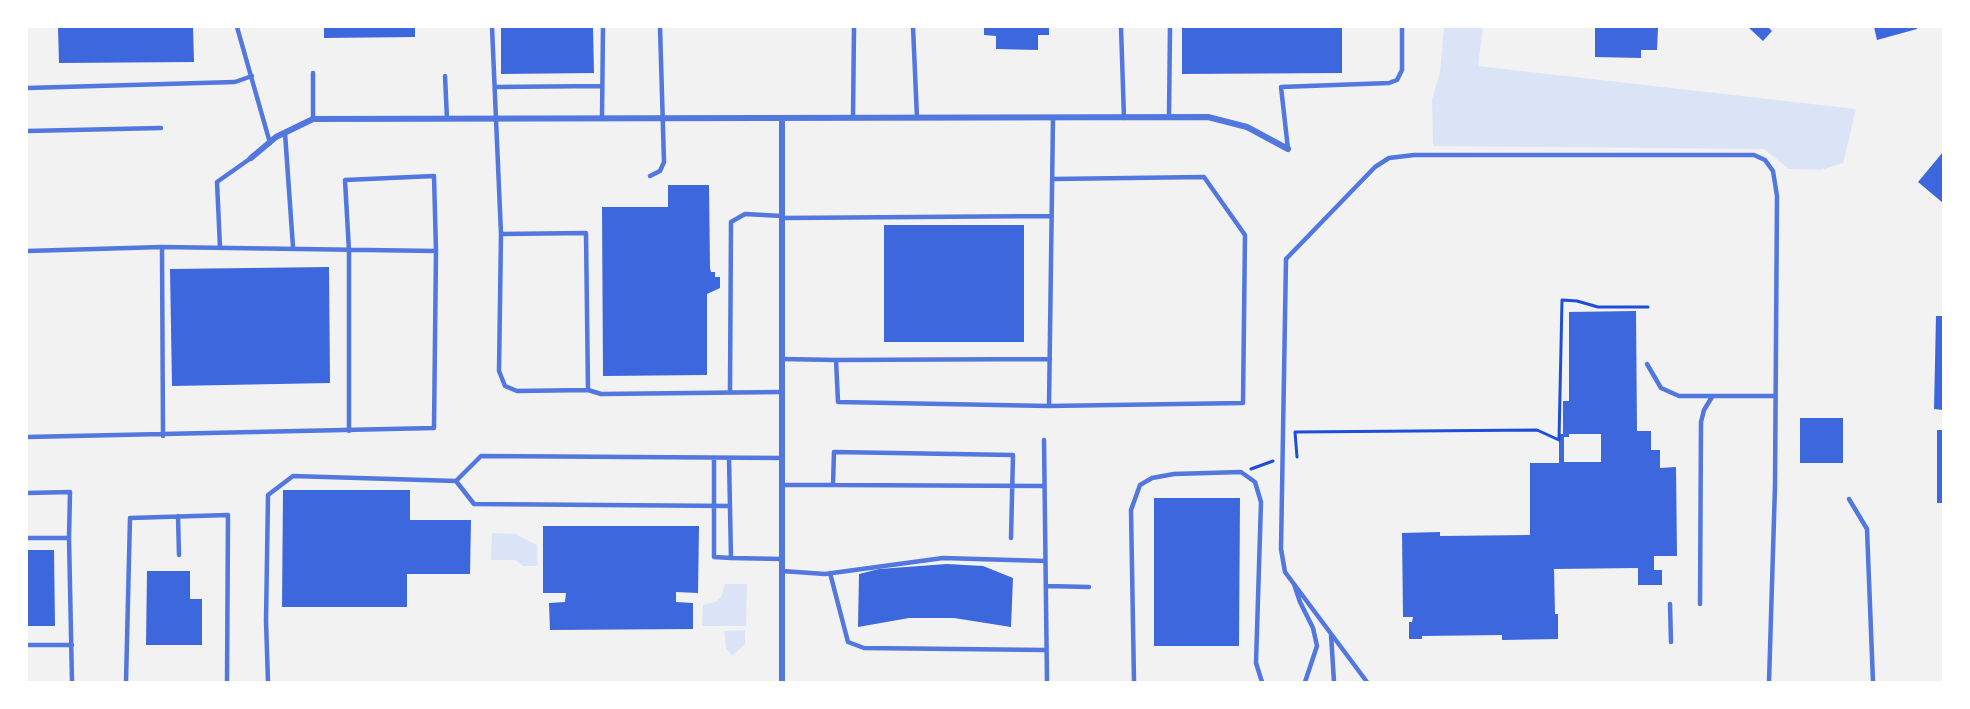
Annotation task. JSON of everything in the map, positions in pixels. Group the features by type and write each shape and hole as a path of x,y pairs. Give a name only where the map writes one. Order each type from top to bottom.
{"street":[{"path":"251,158 285,133 313,119 1208,117 1247,128 1288,149"},
{"path":"782,118 782,682"}],"lane":[{"path":"237,27 270,143"},
{"path":"492,27 501,234 499,371 502,382 517,391 588,390 601,394 782,392"},
{"path":"602,118 603,27"},
{"path":"650,176 663,168 660,27"},
{"path":"853,118 854,27"},
{"path":"913,27 916,118"},
{"path":"1121,27 1124,118"},
{"path":"1169,117 1170,27"},
{"path":"1288,149 1281,87 1389,83 1397,80 1402,70 1402,27"},
{"path":"313,73 313,119"},
{"path":"27,88 235,82 252,76"},
{"path":"445,76 447,119"},
{"path":"495,87 602,86"},
{"path":"1049,406 1053,117"},
{"path":"27,131 161,128"},
{"path":"285,133 292,247"},
{"path":"1367,682 1285,572 1281,549 1286,259 1375,167 1389,158 1401,155 1754,154 1765,160 1773,171 1777,196 1769,682"},
{"path":"220,247 218,182 251,158"},
{"path":"27,437 163,436 349,431 434,428 436,251 434,176 345,180 349,251 349,431"},
{"path":"836,360 838,402 1049,406 1243,403 1245,235 1204,177 1053,179"},
{"path":"730,391 731,222 746,214 782,217 1052,216"},
{"path":"501,234 586,233 588,390"},
{"path":"162,247 163,436"},
{"path":"27,251 162,247 292,247 349,251 436,251"},
{"path":"782,359 1050,359"},
{"path":"1647,364 1655,380 1671,394 1712,397 1775,396"},
{"path":"1700,604 1701,422 1704,410 1712,397"},
{"path":"1044,440 1047,682"},
{"path":"833,485 834,452 1013,455 1011,538"},
{"path":"268,682 266,621 268,495 293,476 456,480 480,456 782,458"},
{"path":"714,458 714,557 782,559"},
{"path":"729,458 731,558"},
{"path":"1134,682 1131,510 1140,485 1152,478 1174,474 1241,472 1255,482 1261,502 1256,663 1262,682"},
{"path":"456,480 474,504 730,506"},
{"path":"783,485 1044,486"},
{"path":"27,493 70,492 72,682"},
{"path":"1849,499 1867,529 1873,682"},
{"path":"126,682 130,518 228,515 227,682"},
{"path":"178,516 179,555"},
{"path":"27,538 69,538"},
{"path":"782,570 830,573 943,558 1045,561"},
{"path":"830,573 848,642 864,648 1046,650"},
{"path":"1293,581 1300,602 1314,628 1317,646 1305,682"},
{"path":"1046,586 1089,586"},
{"path":"1670,604 1671,642"},
{"path":"1331,632 1334,682"},
{"path":"27,645 72,645"}],"path":[{"path":"1297,458 1295,432 1537,430 1559,440 1562,300 1577,301 1598,307 1648,307"},
{"path":"1241,472 1283,458"}],"shaded area":[{"path":"1444,27 1483,27 1478,66 1856,109 1843,163 1821,170 1789,169 1764,149 1433,146 1432,99 1440,72"},
{"path":"492,533 515,534 537,545 537,566 523,566 515,560 491,560"},
{"path":"725,584 747,584 746,626 702,626 703,605 715,602 721,597"},
{"path":"745,630 745,644 732,656 726,648 724,631"}],"building":[{"path":"58,27 193,27 194,62 59,63"},
{"path":"324,27 415,27 415,37 324,38"},
{"path":"501,27 593,27 594,73 501,74"},
{"path":"984,27 1049,27 1049,35 1038,35 1038,50 996,49 996,36 984,35"},
{"path":"1182,27 1342,27 1342,73 1182,74"},
{"path":"1595,27 1658,27 1657,50 1641,50 1641,58 1595,57"},
{"path":"1748,27 1768,27 1772,31 1763,41"},
{"path":"1874,27 1917,27 1917,29 1877,40"},
{"path":"1943,152 1943,203 1918,182"},
{"path":"668,185 709,185 710,268 711,272 715,272 715,277 720,277 720,288 707,294 707,375 603,376 602,207 668,207"},
{"path":"884,225 1024,225 1024,342 884,342"},
{"path":"329,267 330,383 172,386 170,269"},
{"path":"1636,311 1637,431 1651,431 1651,450 1660,450 1660,468 1676,467 1677,556 1654,556 1654,570 1662,570 1662,585 1638,585 1638,568 1554,569 1558,639 1502,640 1502,635 1422,636 1422,639 1409,639 1409,622 1412,622 1413,617 1403,617 1402,533 1440,532 1440,536 1530,535 1530,463 1559,463 1559,434 1563,434 1563,401 1569,401 1569,312","holes":["1569,434 1601,434 1601,462 1564,462 1564,437 1569,437"]},
{"path":"1936,316 1943,316 1943,410 1934,409"},
{"path":"1800,418 1843,418 1843,463 1800,463"},
{"path":"1937,430 1943,430 1943,503 1937,503"},
{"path":"283,490 410,490 410,520 471,520 470,574 407,574 407,607 282,607"},
{"path":"1154,498 1240,498 1239,646 1154,646"},
{"path":"543,526 699,526 698,593 676,592 676,602 693,603 693,629 550,630 549,603 565,602 566,593 543,593"},
{"path":"27,550 54,550 55,626 27,626"},
{"path":"947,564 983,566 1013,578 1011,627 954,618 909,618 858,627 859,574 879,569"},
{"path":"147,571 190,571 190,599 202,599 202,645 146,645"}]}
